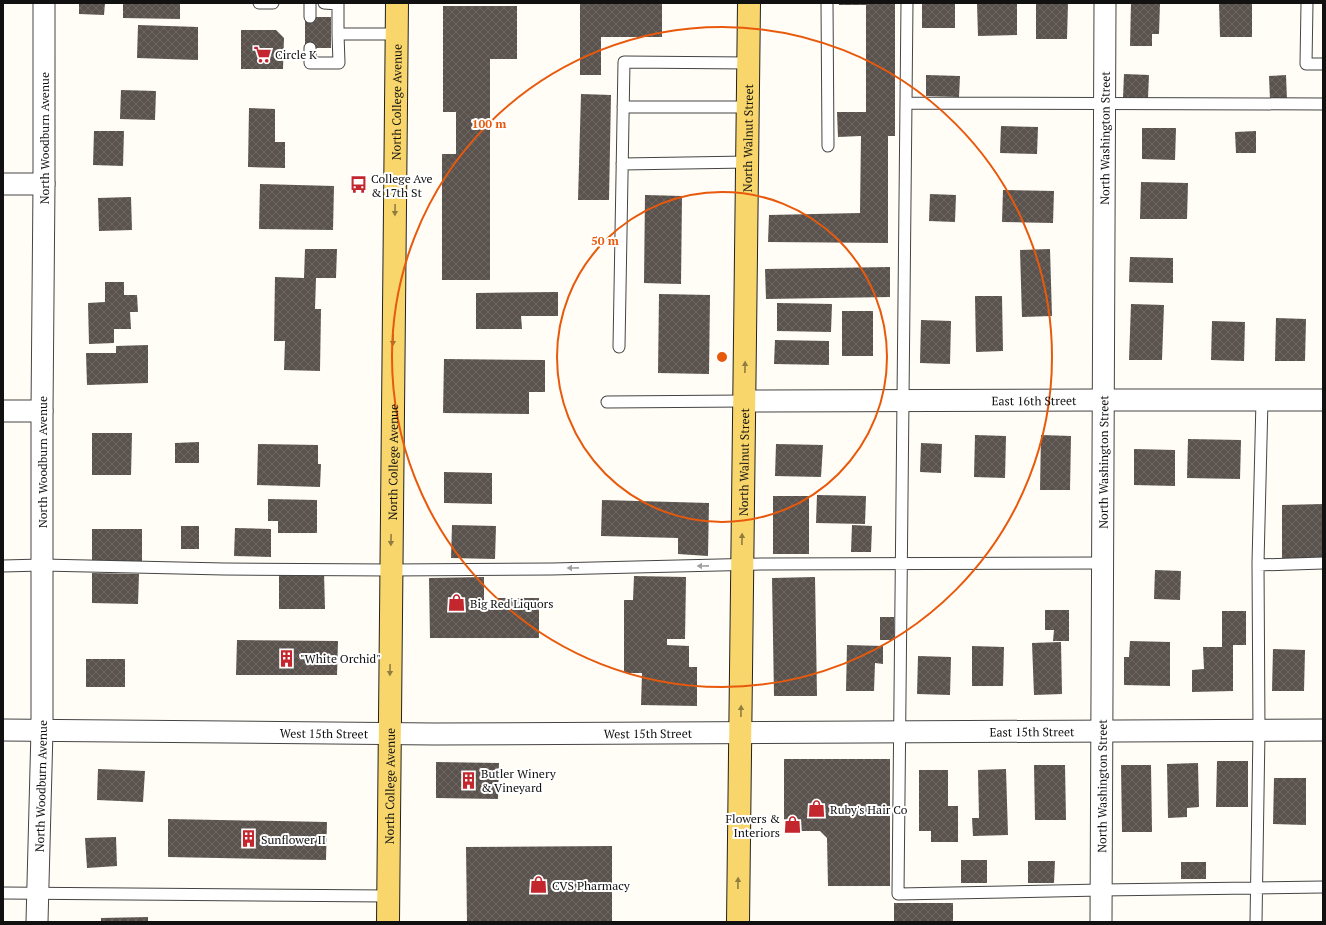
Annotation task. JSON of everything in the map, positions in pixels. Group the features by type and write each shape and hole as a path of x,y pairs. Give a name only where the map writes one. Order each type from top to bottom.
{"main road":[{"name":"North College Avenue","path":"388,922 397,3"},
{"name":"North Walnut Street","path":"738,922 750,3"}],"street":[{"name":"North Woodburn Avenue","path":"37,922 42,730 44,3"},
{"name":"North Washington Street","path":"1101,922 1102,400 1105,3"},
{"path":"3,184 44,184"},
{"name":"East 16th Street","path":"744,401 1323,400"},
{"path":"3,411 42,411"},
{"name":"West 15th Street","path":"3,730 389,734 741,734"},
{"name":"East 15th Street","path":"741,734 1323,730"}],"lane":[{"path":"259,3 273,3"},
{"path":"310,3 310,17"},
{"path":"310,48 310,62 339,63 338,4 324,3"},
{"path":"827,3 828,146"},
{"path":"907,3 901,733 898,894 1323,887"},
{"path":"1307,3 1306,64 1323,64"},
{"path":"338,34 396,34"},
{"path":"619,347 624,62 749,63"},
{"path":"906,103 1323,104"},
{"path":"623,107 748,107"},
{"path":"622,164 748,162"},
{"path":"1256,922 1259,731 1258,566 1262,400"},
{"path":"607,402 744,401"},
{"path":"3,566 391,570 552,569 902,563 1102,563"},
{"path":"1258,566 1323,563"},
{"path":"3,893 388,896"}],"building":[{"path":"79,3 105,3 104,15 79,14"},
{"path":"123,3 180,3 180,19 123,18"},
{"path":"580,3 662,3 662,37 601,37 601,75 580,75"},
{"path":"839,3 895,3 895,136 888,136 888,243 768,242 769,215 860,213 861,136 838,137 837,112 866,112 866,5 839,5"},
{"path":"922,3 955,3 955,28 922,28"},
{"path":"977,3 1017,3 1017,35 978,36"},
{"path":"1036,3 1068,3 1067,39 1036,39"},
{"path":"1131,3 1160,3 1159,34 1152,34 1152,46 1130,46"},
{"path":"1219,3 1252,3 1252,37 1220,37"},
{"path":"443,6 517,6 517,59 490,59 490,280 442,280 442,154 456,154 456,112 443,112"},
{"path":"305,17 331,17 331,48 305,48"},
{"path":"138,25 198,27 198,60 137,58"},
{"name":"Circle K","path":"241,30 276,30 284,38 283,69 241,69"},
{"path":"1124,74 1149,75 1148,98 1123,98"},
{"path":"926,75 960,76 959,97 926,96"},
{"path":"1286,75 1287,100 1270,100 1269,76"},
{"path":"121,90 156,91 155,120 120,119"},
{"path":"581,94 611,95 609,200 578,200"},
{"path":"249,108 275,109 275,142 285,142 285,168 248,167"},
{"path":"1001,126 1038,127 1037,154 1000,153"},
{"path":"1142,128 1176,128 1175,160 1142,159"},
{"path":"94,131 124,131 123,166 93,165"},
{"path":"1256,131 1256,153 1236,153 1235,132"},
{"path":"1141,182 1188,183 1187,219 1140,219"},
{"path":"260,184 334,186 333,230 259,229"},
{"path":"1003,190 1054,191 1053,223 1002,222"},
{"path":"930,194 956,195 955,222 929,221"},
{"path":"645,195 682,196 681,284 644,283"},
{"path":"131,197 132,230 99,231 98,198"},
{"path":"305,249 337,249 336,278 316,278 315,309 321,309 320,371 284,370 285,341 274,341 275,277 304,278"},
{"path":"1050,249 1052,316 1022,317 1020,250"},
{"path":"1130,257 1173,258 1173,283 1129,282"},
{"path":"890,267 890,297 766,299 765,269"},
{"path":"105,282 124,282 124,295 137,295 138,312 130,312 131,329 114,329 114,343 89,344 88,303 105,302"},
{"path":"558,292 558,316 521,316 522,329 476,329 476,293"},
{"path":"659,294 710,295 709,374 658,373"},
{"path":"975,296 1002,296 1003,351 976,352"},
{"path":"777,303 832,304 831,332 777,331"},
{"path":"1131,304 1164,305 1162,360 1129,360"},
{"path":"842,311 873,311 873,356 842,356"},
{"path":"1276,318 1306,319 1305,361 1275,361"},
{"path":"921,320 951,321 950,364 920,363"},
{"path":"1212,321 1245,322 1244,361 1211,360"},
{"path":"775,340 829,341 829,365 774,364"},
{"path":"148,345 148,383 87,385 86,353 116,353 116,346"},
{"path":"444,359 545,360 545,392 529,392 529,414 443,413"},
{"path":"92,433 132,433 131,475 92,475"},
{"path":"975,435 1006,436 1005,478 974,477"},
{"path":"1041,435 1071,436 1070,490 1040,490"},
{"path":"1188,439 1241,440 1240,479 1187,478"},
{"path":"199,442 199,463 175,463 175,443"},
{"path":"921,443 942,444 941,473 920,472"},
{"path":"258,444 318,445 318,464 321,464 320,487 257,485"},
{"path":"776,444 823,445 821,477 775,476"},
{"path":"1134,449 1175,450 1175,486 1134,485"},
{"path":"444,472 492,473 492,504 444,503"},
{"path":"817,495 866,496 865,524 816,523"},
{"path":"773,496 809,496 809,554 773,554"},
{"path":"268,499 317,500 317,533 278,533 278,521 268,521"},
{"path":"602,500 709,503 708,556 678,554 678,538 601,536"},
{"path":"1323,504 1323,559 1282,559 1282,505"},
{"path":"452,525 496,526 495,559 451,558"},
{"path":"852,525 872,526 871,552 851,552"},
{"path":"181,526 199,526 199,549 181,549"},
{"path":"235,528 271,529 271,557 234,556"},
{"path":"92,529 142,529 142,561 92,561"},
{"path":"1155,570 1181,571 1180,600 1154,599"},
{"path":"324,572 325,609 279,609 279,573"},
{"path":"92,573 139,574 138,604 92,603"},
{"path":"634,576 686,577 685,639 667,639 667,645 689,646 689,667 697,667 697,706 641,705 642,673 624,673 624,600 633,600"},
{"name":"Big Red Liquors","path":"484,577 484,608 497,608 497,598 539,598 539,638 430,638 429,578"},
{"path":"815,577 817,696 774,696 772,578"},
{"path":"1045,610 1069,610 1069,641 1053,641 1054,630 1045,630"},
{"path":"1222,611 1246,611 1246,645 1233,645 1233,691 1192,692 1192,670 1204,669 1203,647 1222,647"},
{"path":"880,617 894,617 894,640 880,640"},
{"name":"\"White Orchid\"","path":"237,640 338,641 337,675 236,675"},
{"path":"1130,641 1170,642 1170,686 1124,685 1124,657 1129,657"},
{"path":"1061,642 1062,694 1034,695 1032,643"},
{"path":"847,645 883,646 883,664 875,663 874,691 846,691"},
{"path":"972,646 1004,647 1003,686 972,686"},
{"path":"1273,649 1305,650 1304,691 1272,691"},
{"path":"918,656 951,657 950,695 917,694"},
{"path":"86,659 125,659 125,687 86,687"},
{"path":"784,759 890,759 890,886 828,886 827,838 820,831 784,831"},
{"path":"1217,761 1248,761 1248,807 1216,807"},
{"name":"Butler Winery & Vineyard","path":"436,762 499,763 498,799 436,798"},
{"path":"1198,763 1199,807 1187,808 1187,817 1168,818 1167,764"},
{"path":"1034,765 1065,765 1066,820 1035,820"},
{"path":"1121,765 1151,765 1152,832 1122,832"},
{"path":"98,769 145,771 143,802 97,800"},
{"path":"1006,769 1008,835 973,836 972,818 979,818 978,770"},
{"path":"919,770 948,770 948,806 958,806 958,842 931,842 931,831 919,831"},
{"path":"1274,778 1306,778 1306,825 1273,824"},
{"name":"Sunflower II","path":"168,819 327,822 326,860 168,857"},
{"path":"116,837 117,866 87,868 85,838"},
{"name":"CVS Pharmacy","path":"612,846 612,922 467,922 466,847"},
{"path":"961,860 987,860 987,883 961,883"},
{"path":"1028,861 1055,861 1054,883 1028,883"},
{"path":"1181,862 1206,862 1206,879 1181,879"},
{"path":"894,903 953,903 953,922 894,922"},
{"path":"148,917 148,922 101,922 101,918"}],"place":[{"name":"Circle K","path":"262,54"},
{"name":"College Ave & 17th St","path":"358,185"},
{"name":"Big Red Liquors","path":"457,603"},
{"name":"\"White Orchid\"","path":"287,658"},
{"name":"Butler Winery & Vineyard","path":"468,780"},
{"name":"Ruby's Hair Co","path":"817,809"},
{"name":"Flowers & Interiors","path":"793,825"},
{"name":"Sunflower II","path":"248,839"},
{"name":"CVS Pharmacy","path":"539,885"}]}
